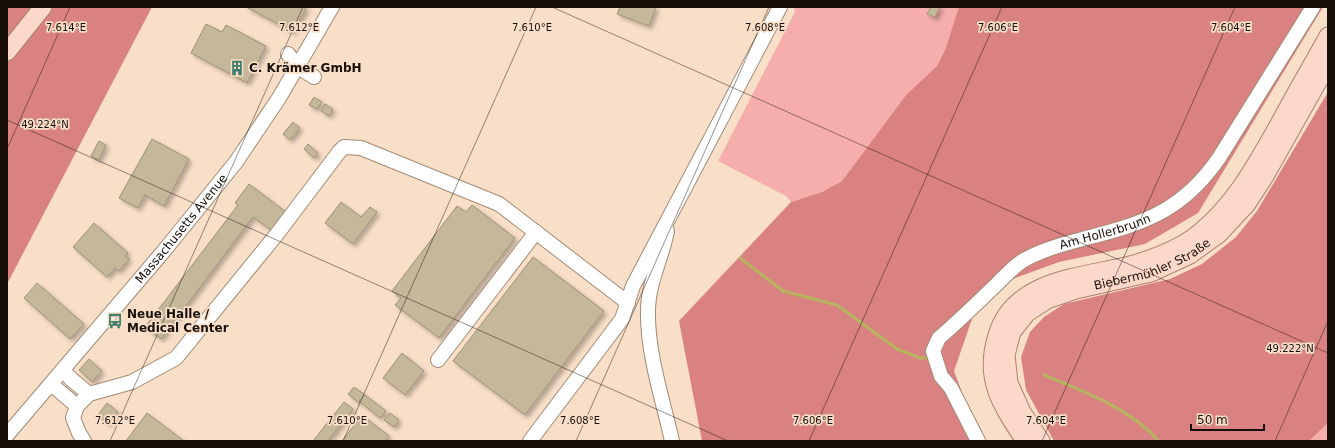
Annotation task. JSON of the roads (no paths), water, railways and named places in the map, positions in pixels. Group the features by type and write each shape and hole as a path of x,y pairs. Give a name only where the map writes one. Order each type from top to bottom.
{"main road":[{"path":"7,52 43,7"},
{"path":"1025,441 1006,412 995,386 991,368 992,352 999,326 1016,303 1036,289 1058,281 1134,264 1159,256 1184,244 1199,233 1226,208 1257,162 1328,36"},
{"name":"Biebermühler Straße","path":"1041,441 1022,412 1009,383 1006,355 1012,332 1027,313 1047,300 1076,290 1151,273 1190,255 1219,234 1247,204 1265,176 1328,64"}],"street":[{"name":"Massachusetts Avenue","path":"7,435 163,252 236,162 298,66 332,7"},
{"path":"530,441 622,319 634,286 780,7"},
{"name":"Am Hollerbrunn","path":"978,441 951,388 941,376 933,351 939,338 1022,261 1053,247 1133,225 1151,218 1175,205 1192,191 1220,158 1313,7"},
{"path":"288,54 298,66 314,77"},
{"path":"84,441 78,433 73,418 78,406 89,394 132,382 176,358 277,234 344,147 361,148 500,204 628,303"},
{"path":"669,217 663,252 652,281 648,310 649,339 672,441"},
{"path":"438,360 536,232"},
{"path":"63,370 89,394"},
{"path":"51,384 78,406"}],"waterway":[{"path":"740,258 783,291 837,305 897,349 920,358 928,358"},
{"path":"1044,375 1090,394 1120,410 1147,429 1159,441"}],"place":[{"name":"C. Krämer GmbH","path":"237,68"},
{"name":"Neue Halle / Medical Center","path":"115,321"}]}
